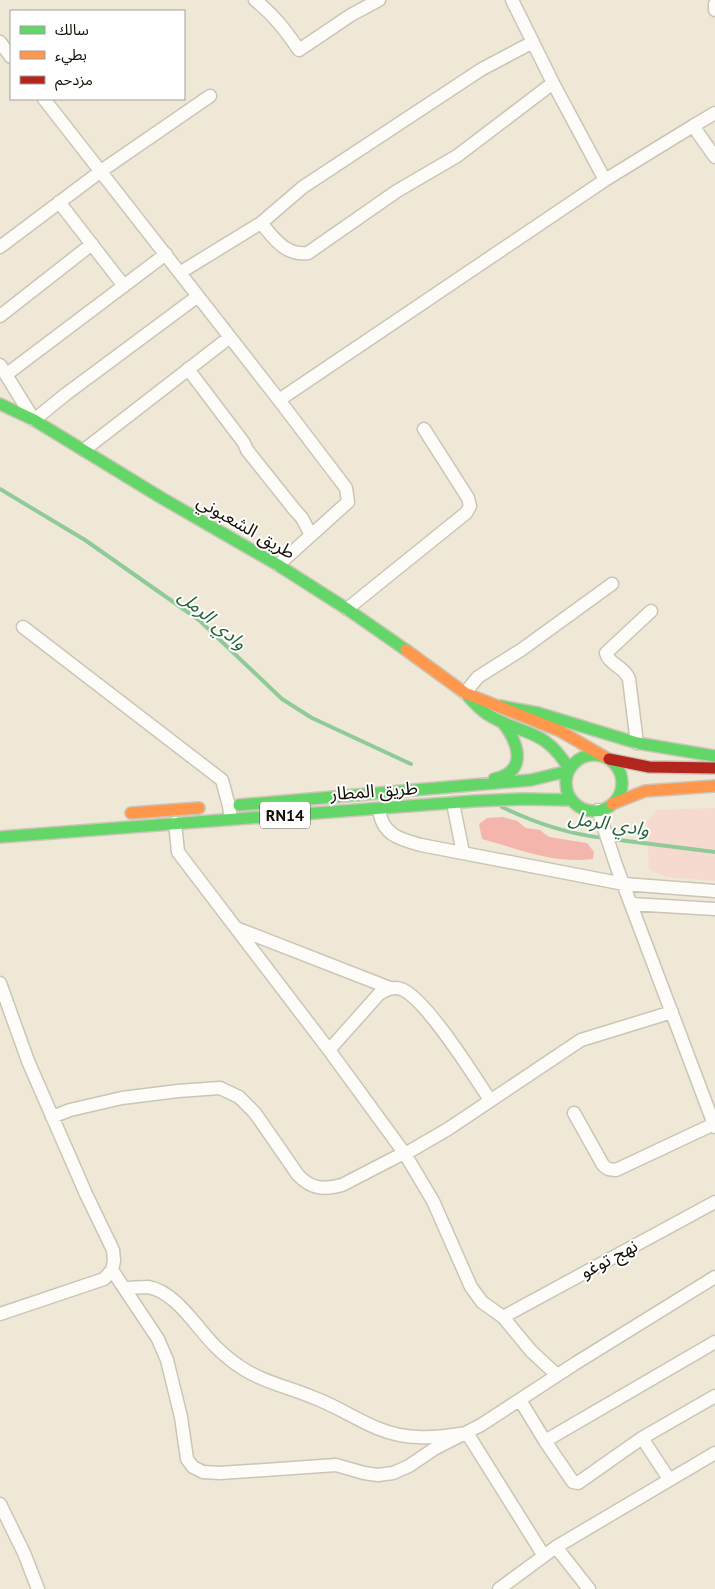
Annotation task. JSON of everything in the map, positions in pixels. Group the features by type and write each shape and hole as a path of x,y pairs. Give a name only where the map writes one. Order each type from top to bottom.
{"main road":[{"name":"طريق الشعبوني","path":"0,404 34,420 278,565 419,659 465,693 482,712 503,723 530,732 549,743 564,760 568,770"},
{"name":"طريق الشعبوني","path":"465,693 560,731 607,758"},
{"path":"500,706 538,713 637,743 715,756"},
{"path":"480,784 507,775 517,762 516,746 511,734 503,723"},
{"name":"RN14","path":"568,770 576,761 585,756 595,754 633,766 677,769 715,768"},
{"path":"607,758 616,765 622,781 621,790 612,804"},
{"path":"568,770 566,786 571,800"},
{"name":"طريق المطار","path":"0,836 175,823 223,810 532,780 568,770"},
{"path":"598,810 645,791 715,786"},
{"name":"طريق المطار","path":"120,814 223,810 380,809 522,799 571,800"},
{"name":"RN14","path":"571,800 583,809 598,810"}],"street":[{"path":"256,0 285,28 299,50 351,15 379,0"},
{"path":"512,0 553,83 605,180"},
{"path":"715,4 715,10"},
{"path":"0,42 10,55"},
{"path":"181,272 262,223 290,197 335,165 482,69 533,42"},
{"path":"262,223 282,248 302,254 308,253 397,191 457,156 553,83"},
{"path":"0,247 101,170 210,96"},
{"path":"45,100 181,272 346,488 348,502 278,565"},
{"path":"279,400 605,180 715,113"},
{"path":"693,126 715,157"},
{"path":"59,202 124,286"},
{"path":"0,316 92,244"},
{"path":"166,254 124,286 4,370 34,420 198,296"},
{"path":"84,450 230,337"},
{"path":"188,369 244,443 247,450 302,518 311,535"},
{"path":"347,610 466,513 470,506 468,498 424,429"},
{"path":"465,693 478,677 521,650 612,584"},
{"path":"637,743 629,679 626,672 608,659 606,653 651,611"},
{"path":"23,627 222,780 223,810"},
{"path":"453,803 463,853"},
{"path":"380,809 381,820 386,829 393,835 414,843 624,884 715,892"},
{"path":"574,1113 603,1165 608,1169 616,1170 714,1125 598,810"},
{"path":"175,823 178,852 329,1050 405,1154 433,1201 471,1287 482,1302 503,1317 536,1356 557,1375"},
{"path":"632,904 715,909"},
{"path":"236,928 390,988 400,988 411,994 425,1007 490,1100"},
{"path":"0,983 28,1061 113,1250 114,1261 112,1270 104,1279 0,1314"},
{"path":"329,1050 379,994 390,988"},
{"path":"52,1117 70,1110 122,1098 220,1088 239,1097 255,1113 305,1183 312,1186 332,1188 342,1185 405,1154 448,1129 581,1040 672,1012"},
{"name":"نهج توغو","path":"503,1317 715,1202"},
{"path":"112,1270 158,1339 167,1360 181,1417 187,1460 193,1467 203,1472 220,1473 336,1465 378,1475 393,1473 409,1466 434,1449 467,1433 715,1277"},
{"path":"125,1288 158,1290 173,1300 216,1346 244,1369 259,1377 314,1397 376,1428 418,1438 438,1438 467,1433"},
{"path":"545,1442 715,1342"},
{"path":"520,1400 545,1442 572,1480 578,1483 642,1438 715,1396"},
{"path":"467,1433 544,1556"},
{"path":"642,1438 668,1479"},
{"path":"499,1589 556,1547 668,1479 715,1453"},
{"path":"0,1504 24,1553 38,1589"},
{"path":"556,1547 589,1589"}],"shaded area":[{"path":"715,808 715,881 665,877 649,869 647,822 657,810"},
{"path":"503,817 517,821 526,828 540,830 549,837 587,843 594,852 593,859 551,858 482,839 479,824 487,818"}],"waterway":[{"name":"وادي الرمل","path":"0,489 85,540 199,620 282,699 312,718 411,764"},
{"name":"وادي الرمل","path":"502,807 552,827 604,838"},
{"name":"وادي الرمل","path":"611,839 715,852"}],"traffic: fast":[{"path":"0,404 34,420 160,497 278,565 347,609 406,650"},
{"path":"467,695 487,714 550,745 560,755 569,769"},
{"path":"500,706 538,713 637,743 715,756"},
{"path":"494,779 505,775 516,764 516,748 509,731 503,723"},
{"path":"594,755 605,757 614,763 620,772 622,783 620,794 614,803 605,809 594,811 583,809 574,803 568,794 566,783 568,772 574,763 583,757 594,755"},
{"path":"239,805 531,780 568,771"},
{"path":"0,837 475,801 571,800"}],"traffic: slow":[{"path":"406,650 465,693 560,731 605,757"},
{"path":"612,804 645,791 715,786"},
{"path":"131,813 199,808"}],"traffic: jam":[{"path":"609,759 649,767 715,768"}]}
